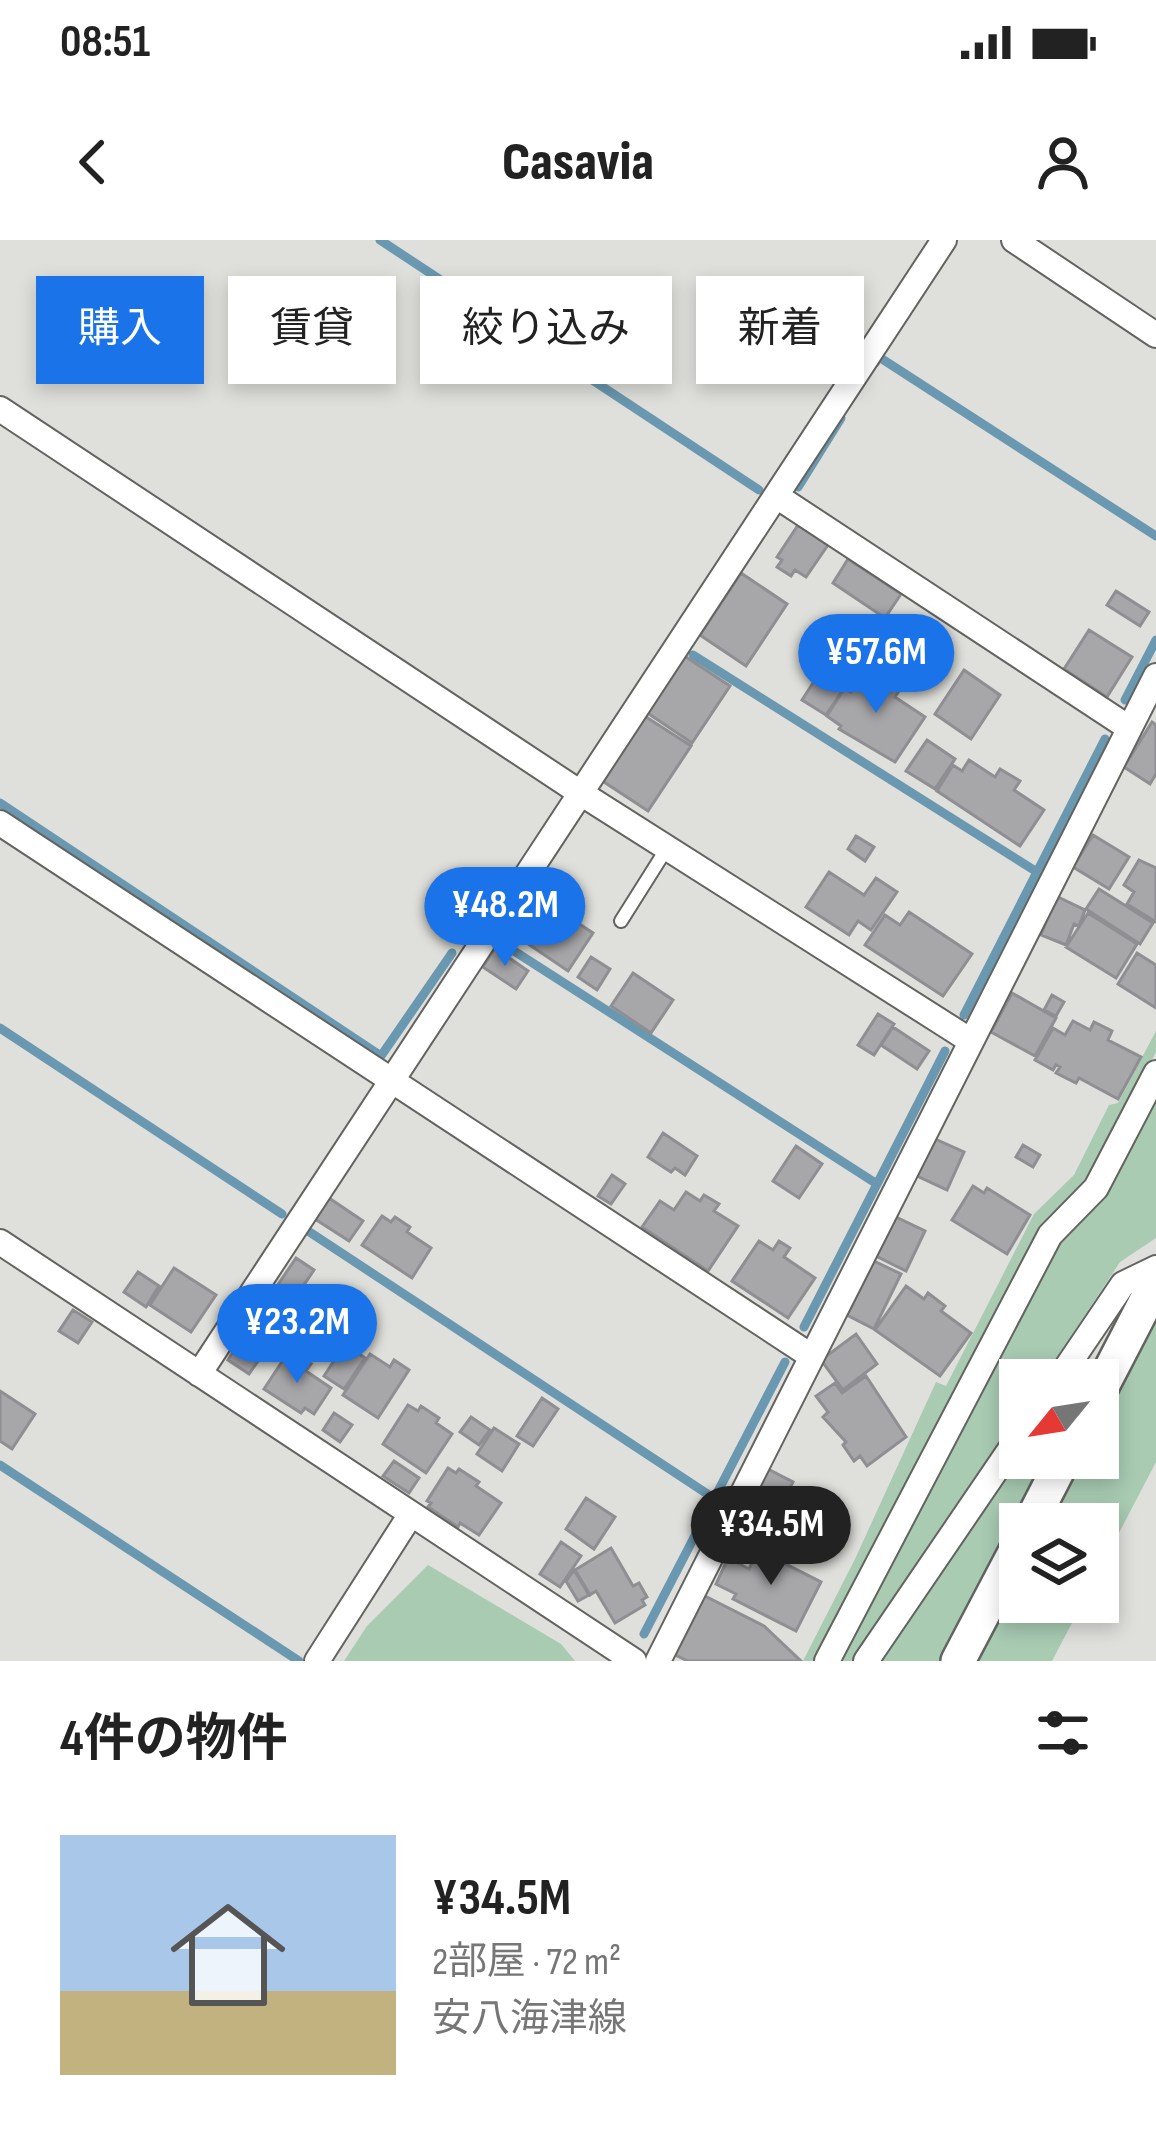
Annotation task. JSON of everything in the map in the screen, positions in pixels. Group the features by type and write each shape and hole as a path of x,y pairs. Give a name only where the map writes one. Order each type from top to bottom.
{"main road":[{"path":"1116,1359 1156,1282"},
{"path":"958,1661 999,1583"}],"street":[{"path":"200,1374 944,240"},
{"path":"1015,240 1156,335"},
{"path":"0,410 579,792 971,1041"},
{"path":"778,497 1129,728"},
{"path":"658,1661 1156,676"},
{"path":"0,823 811,1356"},
{"path":"827,1661 1050,1235 1096,1188 1156,1073"},
{"path":"0,1242 634,1661"},
{"path":"1072,1359 1123,1284 1156,1268"},
{"path":"866,1661 999,1466"},
{"path":"317,1661 411,1514"}],"lane":[{"path":"620,921 667,848"}],"green space":[{"path":"1156,1031 1156,1052 1084,1191 818,1661 803,1661 936,1382 946,1386 1034,1214 1074,1175 1109,1105 1118,1103"},
{"path":"1156,1089 1156,1238 1120,1262 1056,1359 999,1359 999,1445 855,1661 834,1661 1058,1237"},
{"path":"1156,1315 1156,1462 1119,1533 1119,1503 1058,1503 1070,1479 1119,1479 1119,1386"},
{"path":"1000,1479 1036,1479 1024,1503 999,1503 999,1550 941,1661 878,1661"},
{"path":"428,1565 561,1644 575,1661 344,1661 367,1626"},
{"path":"999,1615 999,1623 1072,1623 1052,1661 975,1661"}],"building":[{"path":"798,525 828,545 806,577 795,570 791,576 777,567 782,560 777,557"},
{"path":"848,559 901,594 885,618 833,583"},
{"path":"741,573 787,604 746,666 700,635"},
{"path":"1116,591 1149,612 1140,626 1107,605"},
{"path":"1089,630 1132,657 1107,697 1064,669"},
{"path":"683,655 730,686 692,743 646,712"},
{"path":"866,669 899,691 895,697 925,717 895,762 839,729 827,716 844,689 851,692"},
{"path":"964,670 1000,695 971,739 935,714"},
{"path":"820,672 844,688 826,715 802,700"},
{"path":"643,715 691,746 648,811 601,780"},
{"path":"1152,722 1156,725 1156,774 1150,784 1124,767"},
{"path":"927,740 955,759 935,789 906,771"},
{"path":"969,760 995,777 1000,769 1020,781 1014,790 1044,810 1020,846 937,791 953,765 962,771"},
{"path":"1093,835 1129,857 1109,889 1073,867"},
{"path":"856,836 874,847 865,861 848,849"},
{"path":"1139,860 1156,868 1156,922 1127,904 1134,892 1124,885"},
{"path":"829,872 864,895 876,878 897,892 871,930 858,921 849,935 806,907"},
{"path":"1099,889 1153,923 1140,944 1086,909"},
{"path":"1056,896 1085,910 1066,945 1041,935"},
{"path":"546,902 593,933 568,971 521,939"},
{"path":"909,912 972,954 943,996 865,945 885,915 900,925"},
{"path":"1088,913 1137,944 1116,978 1066,947"},
{"path":"495,948 528,971 516,989 483,967"},
{"path":"1137,953 1156,965 1156,1008 1118,984"},
{"path":"591,957 610,969 597,990 578,977"},
{"path":"633,973 673,1000 651,1033 611,1006"},
{"path":"1012,993 1056,1018 1035,1056 991,1032"},
{"path":"1052,995 1064,1002 1056,1016 1044,1010"},
{"path":"878,1014 894,1024 874,1055 858,1045"},
{"path":"1073,1021 1090,1030 1094,1022 1112,1031 1108,1040 1141,1057 1118,1099 1079,1078 1076,1083 1056,1073 1060,1067 1056,1065 1053,1070 1035,1060 1053,1028 1065,1035"},
{"path":"893,1027 929,1051 917,1069 881,1045"},
{"path":"663,1133 697,1156 685,1175 648,1157"},
{"path":"933,1138 964,1152 947,1190 915,1175"},
{"path":"1023,1145 1040,1155 1033,1167 1016,1157"},
{"path":"796,1146 822,1164 799,1198 773,1181"},
{"path":"612,1175 625,1184 611,1204 598,1196"},
{"path":"973,1186 984,1193 987,1188 1030,1215 1007,1254 952,1220"},
{"path":"686,1192 700,1201 704,1195 719,1204 714,1211 738,1226 708,1271 642,1227 660,1201 674,1210"},
{"path":"329,1198 363,1221 349,1241 315,1219"},
{"path":"382,1216 391,1222 395,1217 431,1248 412,1278 362,1245"},
{"path":"896,1217 925,1231 906,1271 876,1256"},
{"path":"759,1241 773,1250 779,1241 790,1248 784,1257 815,1278 788,1318 732,1281"},
{"path":"296,1258 314,1270 295,1298 277,1286"},
{"path":"874,1261 901,1274 874,1329 847,1315"},
{"path":"174,1268 216,1295 191,1332 150,1305"},
{"path":"138,1272 159,1286 146,1307 124,1292"},
{"path":"906,1286 924,1299 928,1293 945,1306 941,1311 971,1333 940,1376 875,1330"},
{"path":"73,1310 92,1322 78,1343 59,1331"},
{"path":"856,1334 877,1364 843,1390 821,1360"},
{"path":"241,1339 263,1354 249,1374 228,1360"},
{"path":"345,1344 365,1358 344,1389 324,1376"},
{"path":"287,1354 311,1364 306,1371 331,1388 314,1414 305,1408 301,1413 264,1389"},
{"path":"370,1354 390,1367 394,1360 409,1370 378,1418 343,1395"},
{"path":"866,1376 906,1437 867,1466 860,1456 854,1461 843,1445 846,1442 823,1417 828,1412 816,1396 835,1383 842,1393"},
{"path":"0,1391 35,1414 12,1449 0,1441"},
{"path":"542,1398 558,1409 533,1446 517,1436"},
{"path":"408,1405 418,1411 421,1406 452,1434 426,1473 383,1444"},
{"path":"334,1413 352,1425 340,1442 323,1430"},
{"path":"471,1417 490,1430 479,1445 460,1432"},
{"path":"494,1428 519,1444 502,1471 477,1454"},
{"path":"394,1461 419,1478 409,1493 383,1476"},
{"path":"448,1468 456,1473 459,1469 479,1482 476,1486 501,1503 479,1535 428,1507 431,1503 427,1501"},
{"path":"768,1469 793,1482 774,1521 749,1508"},
{"path":"586,1498 615,1517 594,1549 566,1529"},
{"path":"561,1542 581,1556 560,1587 540,1574"},
{"path":"611,1548 633,1586 639,1583 647,1597 642,1600 645,1605 615,1623 596,1591 590,1595 575,1570"},
{"path":"758,1550 821,1582 796,1631 733,1599 736,1594 716,1584 728,1558 749,1569"},
{"path":"574,1570 589,1595 578,1601 566,1581"},
{"path":"703,1595 764,1626 801,1661 688,1661 673,1654"}],"waterway":[{"path":"380,240 759,490"},
{"path":"875,363 879,357 1156,536"},
{"path":"798,487 841,418"},
{"path":"1125,700 1156,640"},
{"path":"693,655 1037,872"},
{"path":"964,1015 1105,739"},
{"path":"0,803 381,1056 452,953"},
{"path":"497,940 877,1184"},
{"path":"0,1028 282,1214"},
{"path":"804,1327 945,1051"},
{"path":"308,1231 715,1499"},
{"path":"644,1634 785,1362"},
{"path":"0,1465 299,1661"}]}
